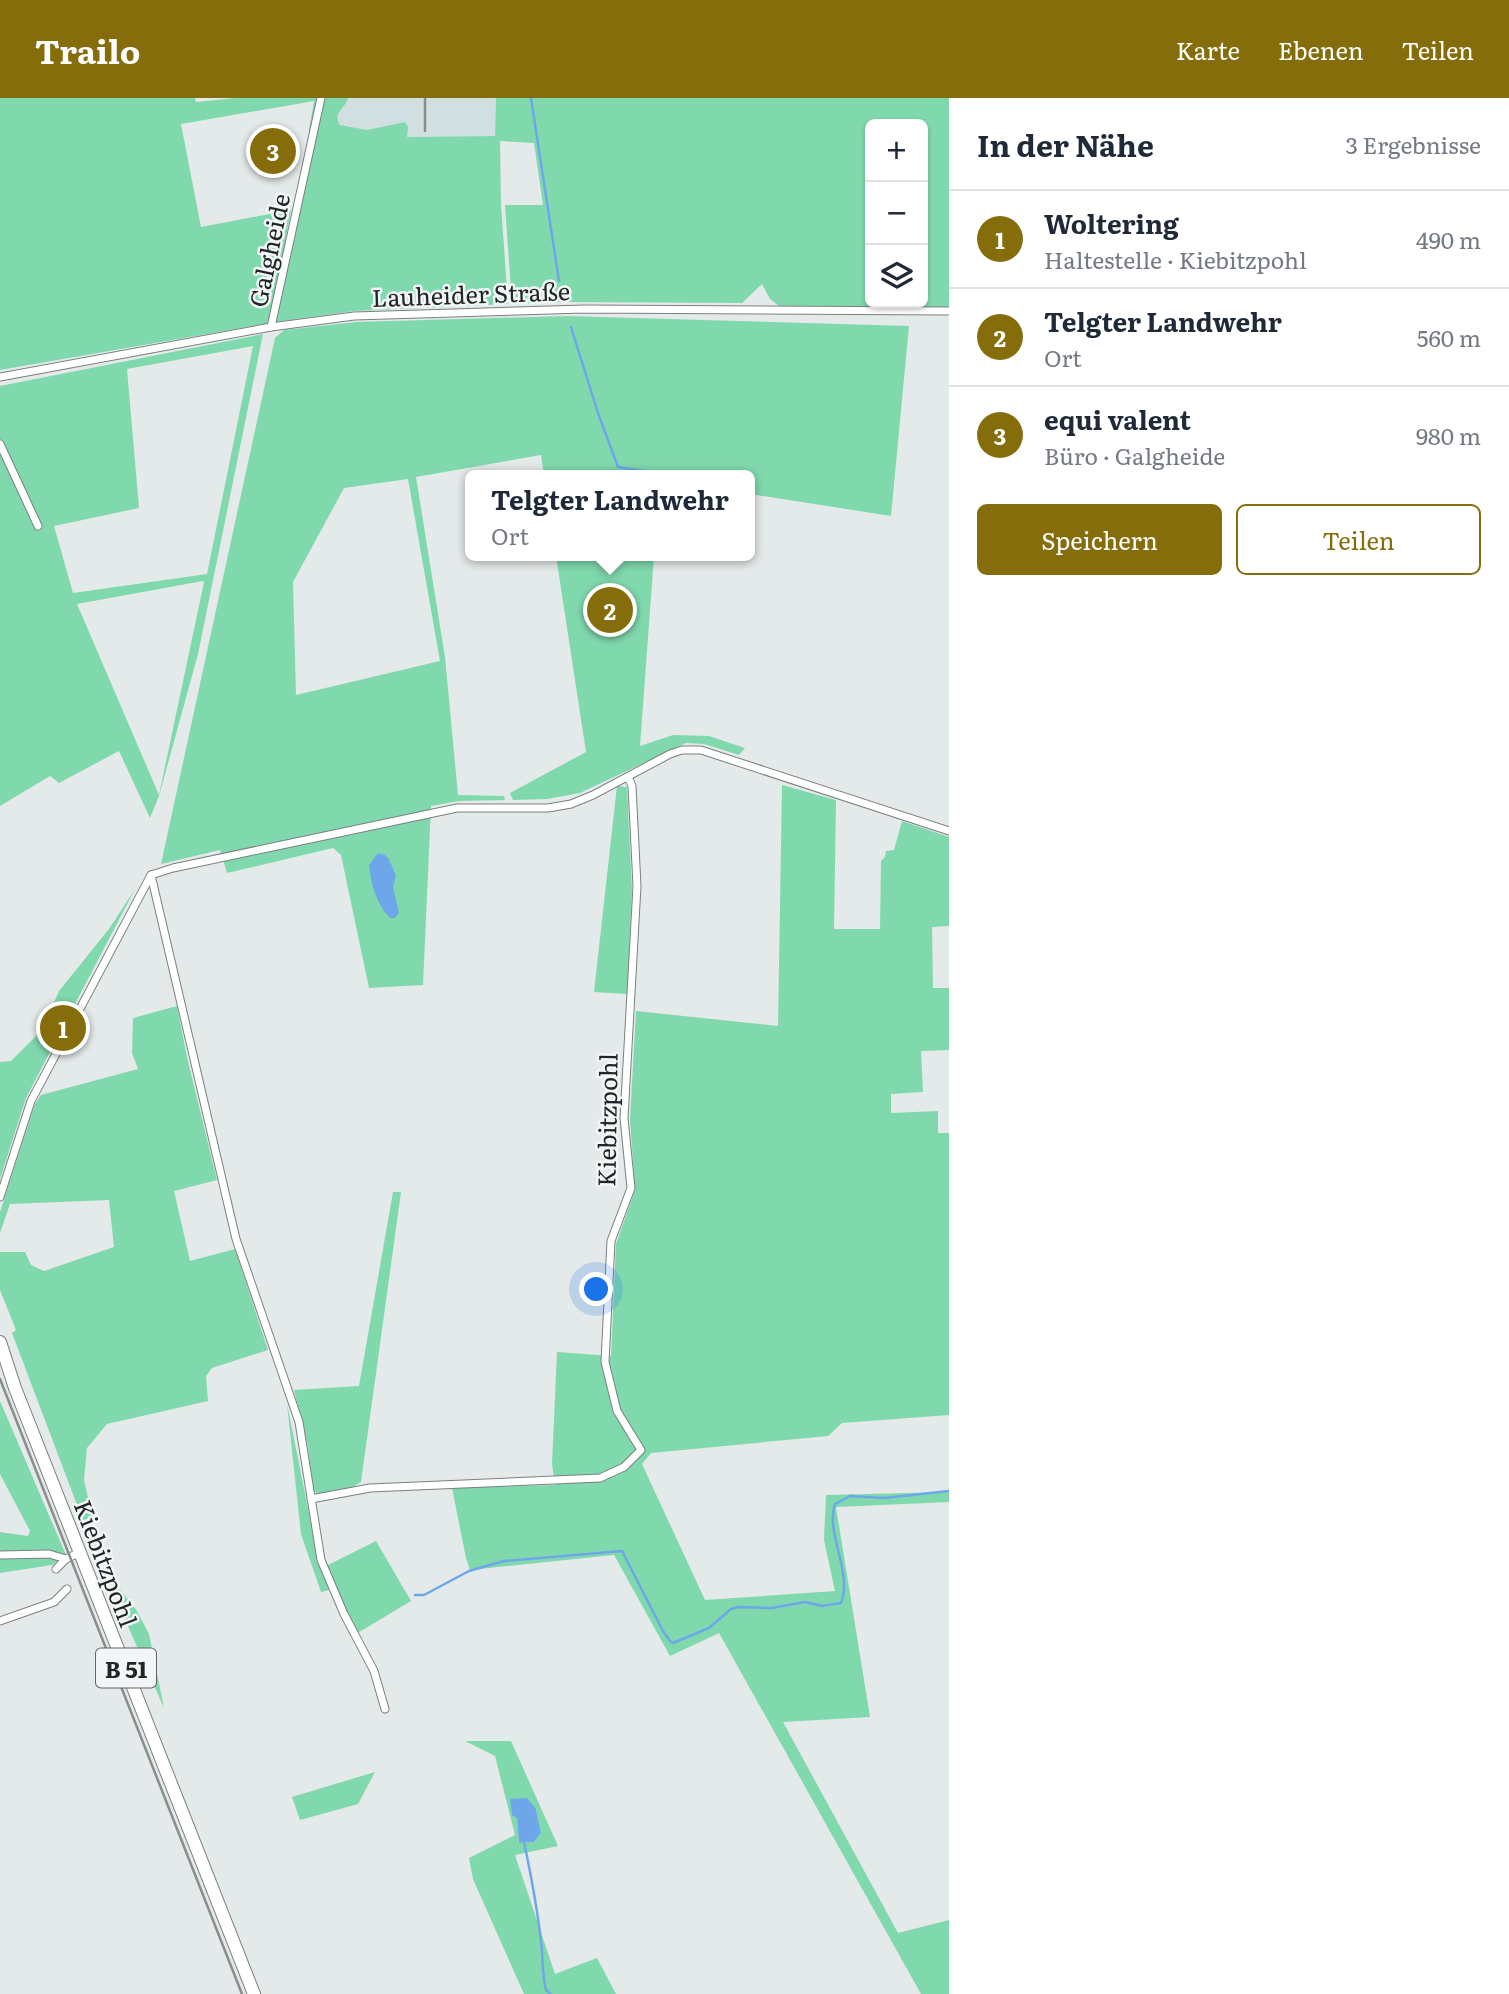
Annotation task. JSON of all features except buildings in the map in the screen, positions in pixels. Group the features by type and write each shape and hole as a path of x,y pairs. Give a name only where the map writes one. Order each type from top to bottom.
{"main road":[{"name":"Kiebitzpohl","path":"0,1342 15,1388 254,1994"}],"street":[{"name":"Galgheide","path":"271,327 321,98"},
{"name":"Lauheider Straße","path":"0,377 271,327 354,316 511,309 949,311"},
{"path":"0,444 38,526"},
{"path":"0,1197 31,1101 151,875 173,868 457,808 548,808 571,804 682,750 701,750 949,831"},
{"name":"Kiebitzpohl","path":"311,1499 370,1488 600,1478 624,1467 641,1450 617,1411 605,1362 611,1241 631,1188 624,1118 637,886 632,786 628,777"},
{"path":"151,875 236,1239 293,1404 305,1451 321,1560 344,1614 374,1671 385,1709"},
{"path":"56,1569 66,1559 80,1552"},
{"path":"0,1555 49,1554 66,1559"},
{"path":"0,1621 54,1602 67,1589"}],"shaded area":[{"path":"324,98 496,98 496,136 315,138"}],"green space":[{"path":"0,98 195,98 196,102 235,98 318,98 310,138 314,101 181,124 201,227 291,210 270,323 0,370"},
{"path":"324,98 348,98 337,117 340,125 367,130 405,122 408,127 407,137 495,136 496,98 949,98 949,307 928,307 928,119 865,119 865,307 779,306 770,299 762,284 742,303 512,304 505,205 543,205 534,143 500,141 508,304 354,311 275,322"},
{"path":"566,316 909,326 891,516 755,495 755,470 543,470 541,455 416,477 445,657 458,795 504,796 505,800 459,801 431,806 423,985 369,988 341,855 333,848 227,873 220,850 161,864 275,338 284,330 356,322","holes":["408,479 440,661 296,695 293,582 344,488"]},
{"path":"263,334 198,654 159,796 150,818 119,751 59,783 50,776 0,806 0,386","holes":["253,346 207,574 73,593 54,526 139,508 127,369","204,582 159,795 77,604"]},
{"path":"557,561 654,561 640,746 673,735 709,736 745,748 739,755 704,744 686,743 580,793 547,799 513,800 510,793 586,752"},
{"path":"782,785 836,800 834,929 880,929 881,861 886,851 894,850 902,821 949,837 949,926 932,927 933,988 949,988 949,1050 921,1051 923,1092 891,1094 891,1113 938,1111 938,1133 949,1133 949,1415 842,1423 828,1436 651,1453 642,1464 705,1600 835,1591 824,1540 826,1495 949,1492 949,1502 836,1507 870,1717 783,1722 898,1933 949,1920 949,1994 921,1994 719,1633 670,1656 614,1555 470,1570 452,1488 555,1485 552,1464 557,1352 611,1356 616,1244 635,1190 630,1119 636,1011 778,1026"},
{"path":"617,786 627,787 632,891 627,994 594,992"},
{"path":"135,889 26,1098 0,1179 0,1062 11,1061 42,1030 59,991 109,929"},
{"path":"177,1006 217,1180 174,1191 190,1261 235,1249 268,1350 212,1368 206,1376 208,1401 107,1424 87,1448 84,1480 93,1520 85,1526 12,1333 16,1330 0,1290 0,1252 25,1252 31,1265 44,1271 114,1247 109,1200 10,1204 0,1233 0,1212 35,1104 41,1095 138,1069 132,1053 133,1018"},
{"path":"393,1192 401,1192 361,1482 351,1488 319,1495 313,1490 308,1446 294,1390 359,1386"},
{"path":"0,1401 66,1555 52,1565 0,1573 0,1532 28,1536 30,1531 0,1474"},
{"path":"287,1404 318,1558 329,1590 321,1592 301,1534"},
{"path":"376,1541 411,1601 356,1634 326,1566"},
{"path":"118,1587 137,1611 149,1634 164,1708 119,1606"},
{"path":"465,1741 511,1741 558,1846 515,1855 555,1974 597,1958 616,1994 524,1994 473,1879 469,1858 515,1835 495,1756","holes":["536,1809 541,1833 534,1842 519,1843 517,1818"]},
{"path":"375,1772 358,1804 300,1820 292,1797"}],"water":[{"path":"378,853 389,859 396,876 393,887 399,913 395,918 390,918 385,912 373,887 369,865"},
{"path":"527,1798 536,1809 541,1833 534,1842 519,1843 517,1818 512,1815 510,1799"}],"waterway":[{"path":"531,98 559,281"},
{"path":"571,327 618,467 637,470"},
{"path":"415,1595 424,1595 469,1571 504,1561 622,1551 663,1631 673,1643 709,1628 731,1609 738,1607 772,1608 805,1602 822,1606 841,1603 844,1579 833,1527 835,1504 850,1496 884,1498 949,1491"},
{"path":"524,1842 538,1916 545,1985 551,1994"}],"railway":[{"path":"425,98 425,131"},
{"path":"0,1379 242,1994"}],"place":[{"name":"equi valent","path":"273,151"},
{"name":"Telgter Landwehr","path":"610,610"},
{"name":"Woltering","path":"63,1028"}]}
